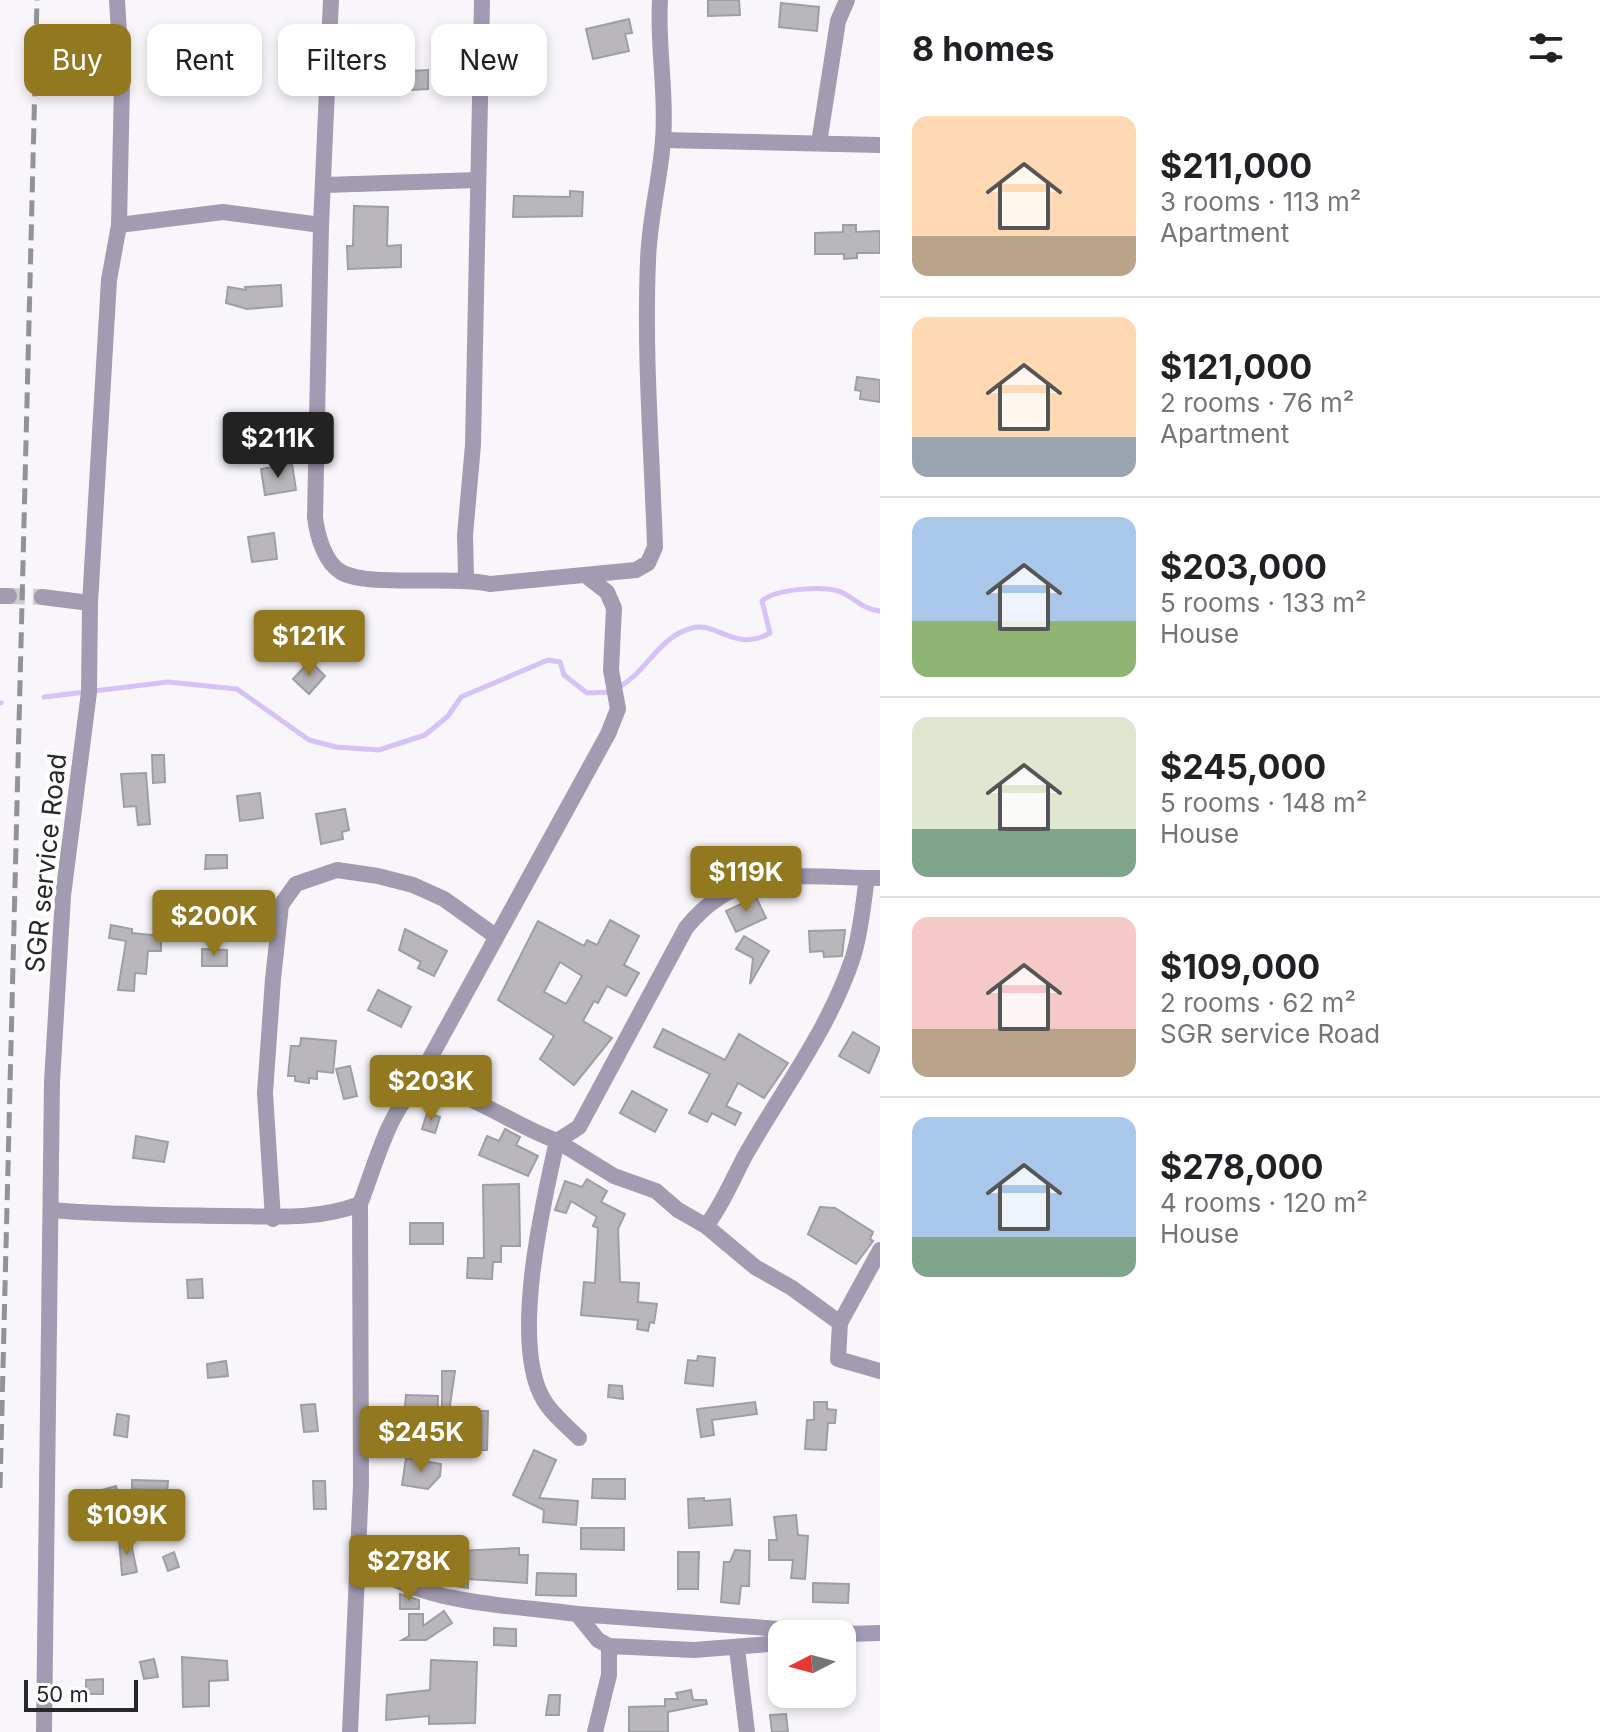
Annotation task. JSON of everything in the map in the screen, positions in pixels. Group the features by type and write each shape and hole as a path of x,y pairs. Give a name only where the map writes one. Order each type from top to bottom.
{"street":[{"name":"SGR service Road","path":"44,1732 52,1082 62,912 89,692 90,603 109,280 119,225 122,82 117,0"},
{"path":"331,0 321,225 317,533 329,560 341,572 382,580 466,578 490,584 636,570 648,563 655,547 648,262 652,205 663,140 663,81 658,34 660,0"},
{"path":"466,578 465,535 473,445 482,0"},
{"path":"819,143 838,21 847,0"},
{"path":"663,140 880,145"},
{"path":"325,185 478,180"},
{"path":"119,225 223,212 321,225"},
{"path":"350,1732 361,1485 360,1204 398,1109 412,1091 494,935 608,734 618,709 612,680 614,608 607,592 585,575"},
{"path":"42,597 90,603"},
{"path":"273,1219 265,1093 281,905 296,884 337,870 413,885 444,899 494,935"},
{"path":"579,1438 544,1402 533,1363 529,1303 532,1262 557,1141 579,1127 686,928 703,906 727,891 766,877 873,878 853,956 832,1008 802,1067 745,1157 726,1198 706,1226"},
{"path":"412,1091 420,1085 450,1089 523,1129 557,1141 614,1176 656,1191 678,1210 706,1226 755,1267 792,1288 840,1323"},
{"path":"51,1210 136,1217 273,1219 341,1212 360,1204"},
{"path":"880,1250 840,1323 838,1359 880,1371"},
{"path":"358,1557 396,1584 470,1602 577,1614 768,1628"},
{"path":"577,1614 598,1640 609,1646 737,1649 768,1645"},
{"path":"856,1634 880,1633"},
{"path":"595,1732 609,1675 609,1646"},
{"path":"737,1649 747,1732"}],"building":[{"path":"708,0 739,0 740,15 708,16"},
{"path":"781,3 819,7 817,31 779,27"},
{"path":"629,19 632,33 625,34 629,51 593,59 586,29"},
{"path":"428,70 428,89 415,90 415,71"},
{"path":"570,191 583,192 582,216 513,217 514,196 570,197"},
{"path":"354,206 388,207 387,246 401,245 401,267 348,269 347,246 353,246"},
{"path":"843,225 856,225 856,232 880,231 880,253 857,253 857,258 844,259 844,254 815,254 815,233 843,232"},
{"path":"281,285 282,306 247,309 226,303 228,287 246,290 245,287"},
{"path":"857,377 880,380 880,402 860,399 861,391 855,390"},
{"path":"292,464 296,490 265,495 261,469"},
{"path":"274,533 277,559 252,562 248,537"},
{"path":"310,661 325,676 309,694 293,679"},
{"path":"152,755 164,755 165,782 153,783"},
{"path":"146,773 150,824 138,825 136,806 124,807 121,774"},
{"path":"260,793 263,818 240,821 237,796"},
{"path":"345,809 349,830 342,832 343,839 321,844 316,814"},
{"path":"206,855 227,855 227,868 205,869"},
{"path":"756,897 766,918 736,932 726,911"},
{"path":"610,920 639,936 624,965 639,973 626,996 607,986 598,1003 594,1001 583,1021 612,1038 574,1085 540,1059 554,1036 498,1000 538,921 584,946 587,940 597,945","holes":["560,962 582,976 566,1004 544,992"]},
{"path":"111,925 132,929 132,933 161,936 161,951 148,951 146,974 135,973 134,991 118,990 126,941 109,938"},
{"path":"405,929 447,951 434,976 418,968 421,962 399,950"},
{"path":"845,930 842,956 824,957 823,951 810,952 809,931"},
{"path":"744,936 769,951 750,984 753,958 736,949"},
{"path":"202,949 227,950 227,966 202,966"},
{"path":"378,990 411,1007 401,1027 368,1010"},
{"path":"663,1029 725,1060 739,1034 788,1063 764,1098 738,1083 726,1106 741,1113 735,1125 712,1113 707,1122 689,1113 710,1074 654,1047"},
{"path":"853,1032 880,1048 869,1073 839,1056"},
{"path":"301,1038 336,1041 333,1073 317,1071 317,1079 309,1078 309,1083 295,1081 295,1076 288,1076 291,1046 300,1046"},
{"path":"350,1066 357,1096 344,1099 336,1069"},
{"path":"632,1091 667,1110 655,1132 620,1113"},
{"path":"427,1113 440,1117 435,1133 422,1129"},
{"path":"505,1129 520,1137 516,1145 538,1156 528,1176 479,1155 487,1136 499,1141"},
{"path":"136,1136 168,1142 164,1162 133,1158"},
{"path":"587,1179 607,1191 601,1202 625,1214 618,1229 620,1282 639,1283 638,1302 657,1304 654,1323 650,1322 648,1331 637,1329 638,1320 581,1315 584,1282 595,1283 598,1228 593,1226 597,1217 571,1201 566,1213 555,1210 565,1181 582,1187"},
{"path":"519,1184 520,1246 501,1246 501,1262 493,1262 492,1279 467,1278 468,1258 484,1258 483,1185"},
{"path":"820,1207 835,1208 873,1232 870,1239 873,1241 856,1264 808,1234"},
{"path":"410,1223 443,1223 443,1244 410,1244"},
{"path":"202,1279 203,1298 188,1298 187,1280"},
{"path":"698,1356 715,1358 713,1386 685,1383 688,1360 697,1361"},
{"path":"226,1361 228,1376 208,1378 207,1364"},
{"path":"442,1371 455,1371 449,1412 442,1411"},
{"path":"609,1385 622,1386 623,1399 608,1397"},
{"path":"406,1395 438,1396 437,1420 404,1418"},
{"path":"755,1402 757,1414 712,1420 714,1435 701,1437 697,1409"},
{"path":"814,1402 827,1402 827,1409 836,1410 835,1423 828,1423 826,1450 805,1449 807,1420 814,1420"},
{"path":"315,1404 318,1431 304,1432 301,1405"},
{"path":"467,1411 488,1411 487,1450 466,1450"},
{"path":"117,1414 129,1416 127,1437 114,1435"},
{"path":"534,1450 556,1460 539,1498 578,1501 576,1525 543,1522 544,1510 513,1495"},
{"path":"406,1458 441,1464 440,1476 428,1489 402,1485"},
{"path":"593,1479 625,1479 625,1499 592,1498"},
{"path":"132,1480 168,1481 167,1492 132,1489"},
{"path":"313,1481 325,1481 326,1509 314,1509"},
{"path":"116,1486 121,1506 99,1509 95,1492"},
{"path":"704,1498 704,1501 730,1499 732,1525 689,1528 688,1499"},
{"path":"796,1515 798,1535 808,1536 805,1579 791,1578 793,1560 769,1560 769,1540 777,1540 774,1517"},
{"path":"581,1528 624,1528 624,1550 581,1549"},
{"path":"119,1538 130,1538 137,1572 122,1575"},
{"path":"457,1541 457,1551 519,1548 519,1555 528,1555 527,1583 468,1579 468,1588 444,1584 444,1542"},
{"path":"735,1550 750,1551 749,1586 741,1586 739,1604 721,1602 724,1562 730,1562"},
{"path":"174,1552 179,1567 168,1571 163,1557"},
{"path":"678,1552 699,1552 698,1589 678,1589"},
{"path":"537,1573 576,1574 576,1596 536,1595"},
{"path":"813,1583 849,1584 848,1603 813,1602"},
{"path":"400,1594 419,1600 419,1609 400,1609"},
{"path":"444,1611 452,1623 426,1640 402,1640 409,1636 409,1614 423,1614 423,1626"},
{"path":"494,1628 516,1629 516,1646 494,1645"},
{"path":"182,1657 227,1661 228,1680 209,1681 209,1706 183,1707"},
{"path":"154,1659 158,1677 144,1679 140,1662"},
{"path":"431,1660 477,1662 475,1723 429,1724 429,1716 386,1720 387,1695 430,1690"},
{"path":"103,1679 103,1694 86,1694 86,1680"},
{"path":"691,1690 693,1700 706,1700 707,1704 668,1712 668,1732 629,1732 629,1707 665,1706 665,1699 678,1699 676,1693"},
{"path":"549,1695 560,1695 559,1715 546,1715"},
{"path":"786,1714 788,1732 772,1732 770,1715"}],"waterway":[{"path":"619,687 629,681 670,639 692,628 701,627 747,640 770,633 762,601 777,594 800,589 833,590 880,611"},
{"path":"44,697 168,682 237,689 309,740 336,747 379,750 425,735 448,716 461,697 548,660 560,662 564,675 587,693 611,692"}],"tunnel":[{"path":"9,596 42,597"}],"railway":[{"path":"0,1488 37,0"}]}
